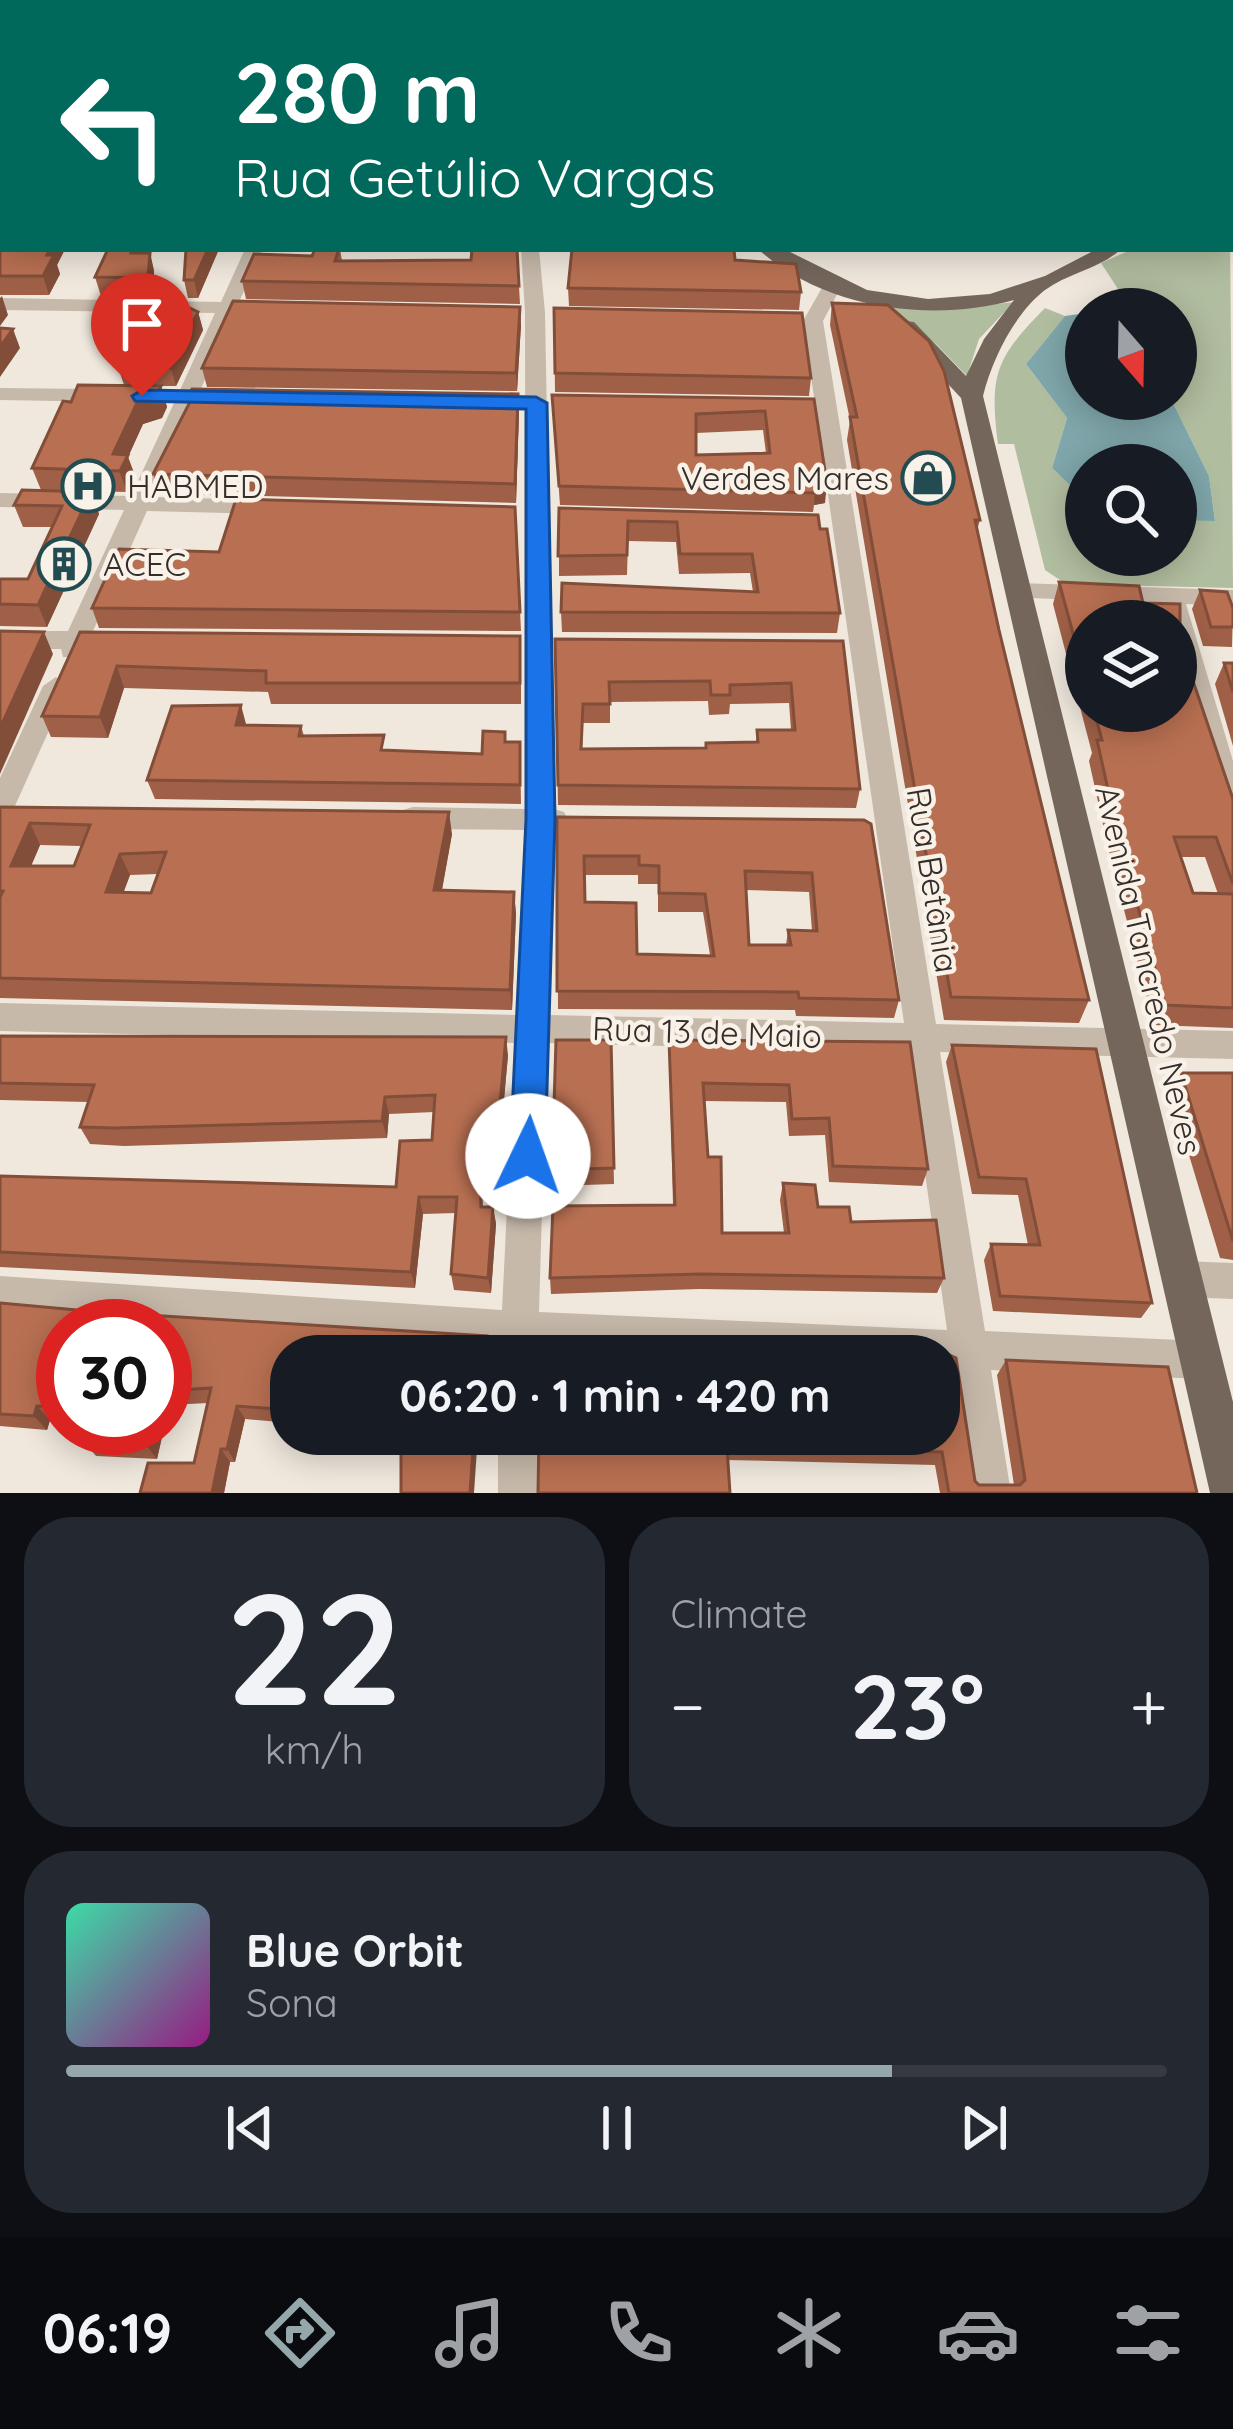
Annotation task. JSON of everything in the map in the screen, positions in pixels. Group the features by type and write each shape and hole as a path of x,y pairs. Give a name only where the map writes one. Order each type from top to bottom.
{"main road":[{"path":"774,252 847,289 927,344 972,396"},
{"path":"972,396 977,371 993,338 1034,292 1106,252"},
{"path":"847,289 951,304 1034,292"},
{"name":"Avenida Tancredo Neves","path":"972,396 1233,1493"}],"street":[{"path":"8,811 77,640 253,252"},
{"path":"519,1335 540,819 535,312 530,252"},
{"name":"Rua Betânia","path":"847,289 801,320 877,824 921,1041 991,1493"},
{"path":"0,304 277,308"},
{"path":"0,394 236,398"},
{"path":"0,500 302,508"},
{"path":"1018,591 1233,598"},
{"path":"1171,596 1233,807"},
{"path":"0,640 146,641"},
{"path":"376,818 587,820"},
{"name":"Rua 13 de Maio","path":"0,1017 1233,1045"},
{"path":"1183,1279 1233,1282"},
{"path":"0,1294 434,1335"},
{"path":"960,1348 1202,1360"},
{"path":"518,1455 518,1493"}],"green space":[{"path":"1126,252 1230,252 1233,588 1066,584 1045,570 1014,444 998,444 995,400 1006,355 1045,308 1065,316 1026,364 1066,420 1052,468 1065,481 1065,576 1197,576 1197,520 1215,520 1209,476 1181,420 1197,420 1197,288 1117,288 1101,263"},
{"path":"1014,302 979,339 967,376 935,343 884,303 953,309"}],"water":[{"path":"1065,316 1065,415 1026,364"},
{"path":"1066,420 1181,420 1193,444 1065,444 1065,481 1052,468"},
{"path":"1197,452 1209,476 1215,521 1197,521"}],"building":[{"path":"0,252 54,255 43,276 0,276"},
{"path":"107,252 150,253 148,278 95,277"},
{"path":"186,252 207,252 194,280 184,280"},
{"path":"314,252 338,252 335,261 471,260 472,252 517,252 519,286 242,281 254,254 312,256"},
{"path":"572,252 734,252 735,260 796,264 801,292 568,288"},
{"path":"155,300 177,302 198,312 171,368 118,367"},
{"path":"233,301 520,307 516,373 202,368"},
{"path":"832,303 888,305 929,341 944,371 980,520 975,520 999,630 1089,1000 951,997 850,417 857,417"},
{"path":"554,308 802,313 811,378 555,373"},
{"path":"0,328 13,329 0,347"},
{"path":"78,385 161,386 156,396 137,403 113,454 128,455 120,471 32,468 63,401 71,402"},
{"path":"192,389 518,394 515,484 153,474 191,400 187,400"},
{"path":"552,395 814,399 827,484 815,486 815,493 559,486","holes":["765,411 770,453 696,455 696,414"]},
{"path":"22,490 91,492 38,605 0,604 0,579 28,579 62,506 14,505"},
{"path":"236,499 515,507 520,612 92,608 119,549 219,552"},
{"path":"559,508 818,515 820,529 827,529 840,613 561,612 562,583 758,592 752,554 680,554 677,522 628,521 627,555 558,556"},
{"path":"1059,582 1139,586 1142,600 1065,600 1065,604"},
{"path":"1200,590 1227,592 1233,627 1211,627"},
{"path":"0,631 44,632 0,728"},
{"path":"80,632 520,636 520,683 266,683 266,671 117,666 100,717 42,716"},
{"path":"555,639 843,641 860,789 558,785","holes":["710,681 711,695 730,695 730,685 791,683 795,730 757,730 758,742 706,743 706,748 581,749 583,704 610,704 609,682"]},
{"path":"1224,663 1233,663 1233,692"},
{"path":"1197,693 1233,799 1233,884 1216,837 1174,837 1193,893 1233,894 1233,1008 1165,1005 1118,835 1097,740 1102,740 1100,732 1197,732"},
{"path":"241,705 236,725 301,726 299,736 384,735 381,750 482,754 483,731 505,732 505,742 520,742 520,785 147,780 172,706"},
{"path":"0,807 449,812 434,890 514,892 510,990 0,978","holes":["30,823 90,825 74,866 11,866","166,852 151,893 106,892 120,854"]},
{"path":"557,817 864,820 871,824 899,1000 799,998 798,992 557,991","holes":["584,856 639,856 639,865 659,866 659,893 705,894 714,956 637,954 636,903 585,902","745,871 812,873 817,931 788,930 791,945 749,945"]},
{"path":"0,1036 506,1037 494,1172 480,1172 481,1207 493,1207 488,1278 451,1274 457,1197 419,1197 411,1272 0,1252 0,1176 396,1187 400,1141 432,1140 435,1095 385,1097 382,1121 80,1127 94,1085 0,1083"},
{"path":"556,1040 611,1040 614,1168 552,1170"},
{"path":"669,1040 910,1042 928,1169 833,1166 829,1118 792,1119 789,1085 703,1083 708,1157 721,1157 722,1233 789,1233 783,1183 815,1185 818,1207 849,1207 851,1222 936,1220 944,1278 701,1274 550,1278 553,1206 675,1205"},
{"path":"952,1045 1096,1049 1152,1303 1000,1296 991,1244 1040,1245 1026,1179 979,1177"},
{"path":"1181,1073 1233,1073 1233,1241"},
{"path":"0,1303 36,1306 34,1416 0,1414"},
{"path":"192,1318 471,1335 270,1335 270,1408 237,1406 212,1493 140,1493 148,1463 194,1463 211,1388 192,1389"},
{"path":"1006,1360 1168,1367 1197,1493 949,1493 943,1455 960,1455 960,1384 975,1481 979,1485 1020,1485 1025,1480"},
{"path":"401,1455 473,1455 470,1493 401,1493"},
{"path":"539,1455 728,1455 730,1493 538,1493"}],"place":[{"name":"Verdes Mares","path":"928,478"},
{"name":"HABMED","path":"88,486"},
{"name":"ACEC","path":"64,564"}],"route":[{"path":"142,396 536,403 540,819 528,1156"}]}
